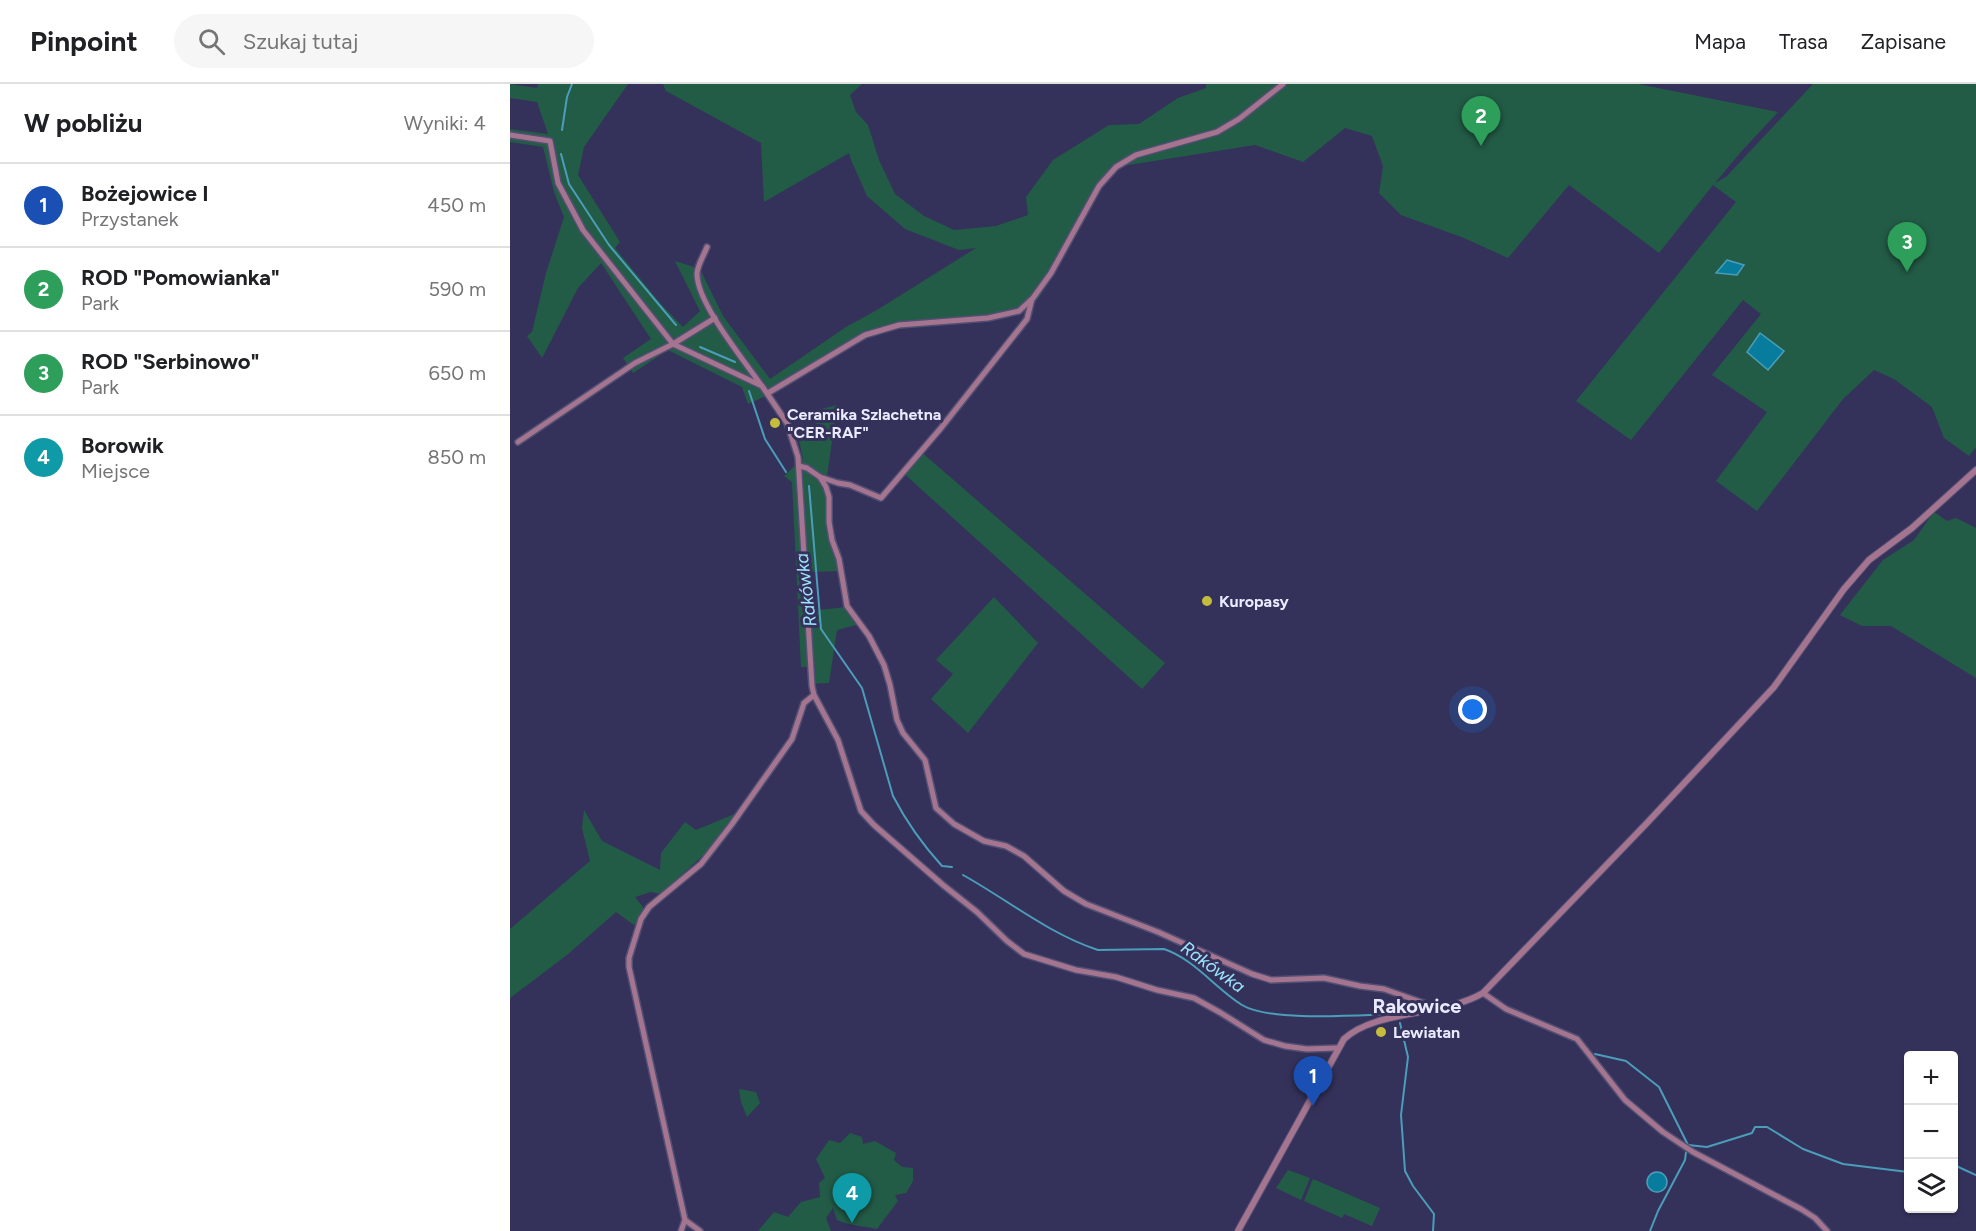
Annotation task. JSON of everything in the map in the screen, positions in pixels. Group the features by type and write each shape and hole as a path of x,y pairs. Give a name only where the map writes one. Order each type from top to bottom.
{"street":[{"path":"768,393 865,335 899,325 998,316 1019,311 1033,298 1064,252 1099,186 1116,167 1136,155 1217,132 1283,84"},
{"path":"510,135 550,141 558,183 583,230 673,344 762,386"},
{"path":"707,247 697,273 702,295 715,318 787,423 798,457 814,695 838,740 861,811 884,835 1024,954 1076,970 1116,977 1157,990 1194,998 1264,1040 1307,1049 1337,1048"},
{"path":"799,466 807,468 820,477 850,485 881,498 941,428 1027,319 1033,298"},
{"path":"518,442 635,363 673,344 715,318"},
{"path":"1238,1231 1344,1039 1357,1029 1469,1000 1483,993 1646,825 1774,687 1844,589 1869,560 1912,528 1976,470"},
{"path":"820,477 829,497 829,522 832,540 839,559 847,606 869,636 884,665 891,685 897,720 903,733 925,760 936,808 954,824 984,841 1006,846 1024,856 1064,891 1086,904 1158,932 1252,974 1271,980 1324,978 1360,986 1384,988 1430,1005 1434,1010"},
{"path":"829,497 832,488 838,483"},
{"path":"681,1231 686,1220 629,967 629,958 641,919 648,908 701,864 792,739 804,703 814,695"},
{"path":"1483,993 1506,1009 1576,1039 1625,1100 1664,1132 1703,1157 1801,1209 1815,1218 1827,1231"},
{"path":"686,1220 700,1231"}],"green space":[{"path":"510,84 537,88 538,84 628,84 584,147 578,175 620,242 615,248 660,303 683,327 700,311 675,261 700,269 723,316 770,379 846,327 976,248 959,250 905,229 867,196 849,153 764,202 761,143 666,91 663,84 862,84 850,95 856,112 868,125 879,160 895,194 924,216 954,230 996,226 1028,215 1026,197 1053,160 1109,125 1139,124 1178,98 1206,88 1206,84 1638,84 1778,112 1715,183 1726,177 1813,84 1976,84 1976,447 1969,456 1944,438 1932,407 1894,379 1874,370 1843,399 1757,511 1716,481 1767,412 1712,375 1761,314 1743,300 1631,440 1576,401 1736,202 1713,185 1659,253 1569,185 1508,258 1464,238 1401,215 1379,193 1383,166 1372,136 1345,128 1303,162 1255,145 1116,167 1094,195 1060,263 1038,299 1027,308 1004,317 881,329 860,338 786,387 748,404 742,387 668,350 633,373 623,358 651,339 601,263 578,288 542,358 527,336 532,332 546,273 564,217 554,192 543,147 510,142 510,129 548,134 537,102 510,98"},
{"path":"837,405 827,477 828,535 839,571 808,572 810,611 846,607 860,624 837,630 829,683 808,684 807,667 801,667 792,482 784,476 803,458 797,432 817,427 814,411"},
{"path":"920,451 1165,663 1142,689 900,470"},
{"path":"1934,512 1947,521 1956,518 1976,528 1976,678 1891,626 1862,626 1840,615 1883,560 1914,540"},
{"path":"994,597 1038,643 968,733 931,699 953,674 936,660"},
{"path":"584,810 602,841 660,870 661,853 685,822 696,830 737,813 712,847 661,894 651,892 635,897 645,910 634,925 616,912 567,955 510,998 510,929 590,861 582,828"},
{"path":"739,1089 756,1092 760,1103 747,1117 741,1102"},
{"path":"850,1133 862,1137 863,1144 875,1141 896,1153 894,1160 902,1167 913,1168 913,1181 906,1193 895,1195 898,1201 877,1229 837,1220 833,1208 826,1218 831,1231 758,1231 774,1212 788,1217 801,1202 820,1197 819,1183 825,1178 816,1159 829,1140 840,1143"},
{"path":"1288,1170 1310,1178 1301,1200 1276,1188"},
{"path":"1313,1179 1380,1208 1372,1226 1344,1214 1342,1218 1304,1201"}],"water":[{"path":"1727,260 1744,265 1737,275 1716,273"},
{"path":"1760,333 1784,351 1768,370 1747,352"},
{"path":"1657,1172 1664,1175 1667,1182 1664,1189 1657,1192 1650,1189 1647,1182 1650,1175"}],"waterway":[{"name":"Rakówka","path":"562,130 567,97 572,84"},
{"name":"Rakówka","path":"561,154 569,184 609,245 676,325"},
{"name":"Rakówka","path":"700,347 735,362"},
{"name":"Rakówka","path":"749,391 765,439 786,472"},
{"name":"Rakówka","path":"809,486 821,629 862,688 893,796 898,806 915,833 942,866 952,867"},
{"name":"Rakówka","path":"963,875 1046,926 1098,950 1164,949 1175,954 1195,967 1232,998 1255,1010 1293,1016 1394,1014"},
{"name":"Rakówka","path":"1400,1023 1408,1057 1401,1115 1405,1171 1434,1214 1433,1231"},
{"path":"1595,1054 1626,1061 1659,1087 1688,1145 1707,1147 1752,1133 1755,1127 1767,1127 1803,1149 1843,1164 1904,1172"},
{"path":"1650,1231 1685,1160 1686,1152"},
{"path":"1958,1167 1976,1175"}],"place":[{"name":"ROD \"Pomowianka\"","path":"1481,146"},
{"name":"ROD \"Serbinowo\"","path":"1907,272"},
{"name":"Ceramika Szlachetna \"CER-RAF\"","path":"775,423"},
{"name":"Kuropasy","path":"1207,601"},
{"name":"Lewiatan","path":"1381,1032"},
{"name":"Bożejowice I","path":"1313,1106"},
{"name":"Borowik","path":"852,1223"}],"district":[{"name":"Rakowice","path":"1417,1006"}]}
